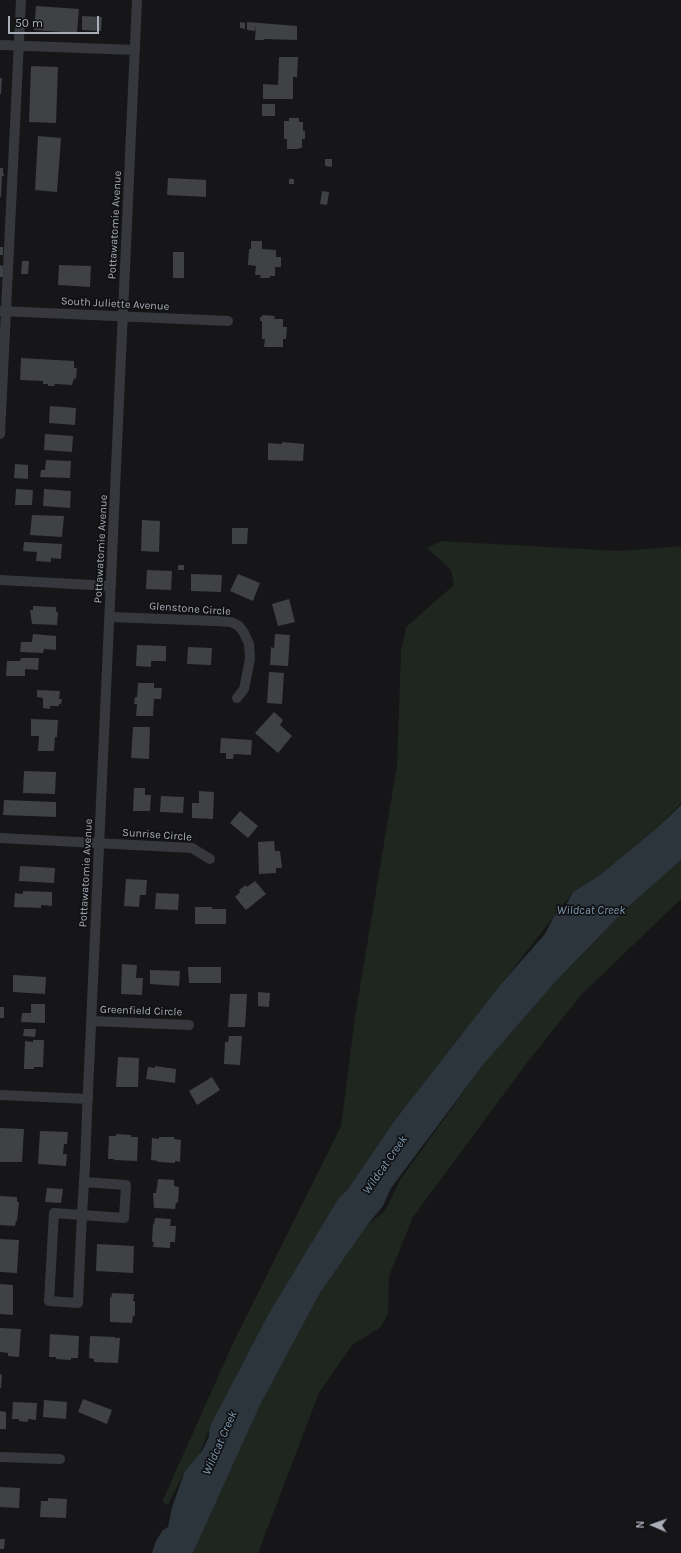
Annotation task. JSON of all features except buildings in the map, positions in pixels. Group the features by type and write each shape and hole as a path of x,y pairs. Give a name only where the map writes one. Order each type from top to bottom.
{"street":[{"path":"0,434 3,311 21,0"},
{"name":"Pottawatomie Avenue","path":"82,1215 137,0"},
{"path":"0,45 135,50"},
{"name":"South Juliette Avenue","path":"3,311 228,321"},
{"path":"0,580 111,586"},
{"name":"Glenstone Circle","path":"110,616 230,622 239,626 249,644 250,659 244,689 237,698"},
{"name":"Sunrise Circle","path":"0,838 192,848 210,859"},
{"name":"Greenfield Circle","path":"91,1021 189,1025"},
{"path":"0,1095 88,1099"},
{"path":"82,1215 78,1303 49,1301 54,1213 82,1215 124,1218 126,1185 84,1182"},
{"path":"0,1457 60,1459"}],"shaded area":[{"path":"441,541 620,551 681,546 681,803 657,828 600,875 573,892 395,1120 348,1189 338,1199 269,1313 212,1422 198,1457 185,1471 168,1505 162,1502 234,1341 341,1126 355,1017 397,765 401,652 406,627 454,585 451,570 427,548"},
{"path":"681,860 681,899 581,995 526,1064 413,1217 389,1276 388,1314 381,1327 352,1345 319,1393 258,1553 193,1553 260,1405 320,1293 368,1224 385,1211 400,1180 483,1065 557,980 628,907"}],"water":[{"name":"Wildcat Creek","path":"681,805 681,860 628,907 557,980 483,1065 391,1188 383,1206 368,1224 320,1293 260,1405 193,1553 152,1553 156,1541 163,1530 168,1527 172,1507 185,1471 202,1451 209,1437 209,1430 212,1422 269,1313 338,1199 348,1189 395,1120 501,984 545,934 553,918 566,905 573,892 600,875 657,828"}]}
